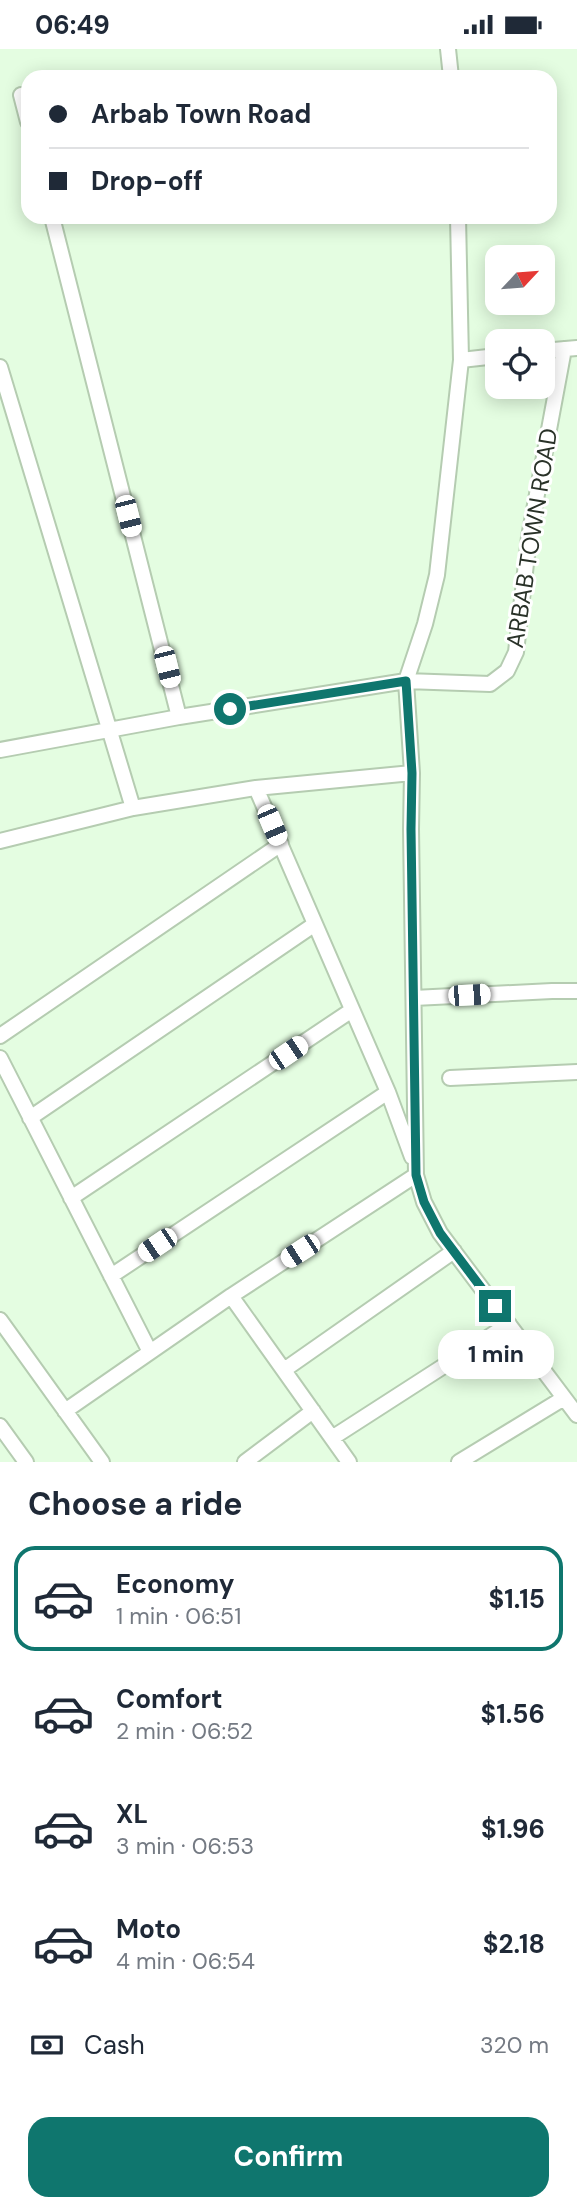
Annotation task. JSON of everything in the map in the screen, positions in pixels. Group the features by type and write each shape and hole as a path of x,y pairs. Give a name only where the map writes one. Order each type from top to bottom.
{"street":[{"path":"448,49 450,70"},
{"path":"54,224 179,717"},
{"path":"416,1171 412,773 406,681 425,624 436,575 461,360 458,224"},
{"name":"ARBAB TOWN ROAD","path":"0,750 179,717 406,681 490,684 507,671 516,652 529,537 570,348"},
{"path":"461,360 485,357"},
{"path":"0,367 133,808"},
{"path":"0,841 133,808 256,788 412,773"},
{"path":"256,788 388,1092 424,1202 440,1233 577,1415"},
{"path":"0,1036 281,844"},
{"path":"30,1118 315,924"},
{"path":"414,998 577,991"},
{"path":"71,1198 352,1010"},
{"path":"0,1058 150,1352"},
{"path":"450,1078 577,1072"},
{"path":"111,1276 388,1092"},
{"path":"65,1411 416,1171"},
{"path":"284,1370 454,1251"},
{"path":"231,1296 348,1462"},
{"path":"0,1320 102,1462"},
{"path":"332,1439 509,1324"},
{"path":"459,1462 564,1398"},
{"path":"245,1462 313,1411"},
{"path":"0,1426 26,1462"}],"route":[{"path":"230,709 406,681 412,773 416,1175 424,1202 440,1233 495,1306"}]}
